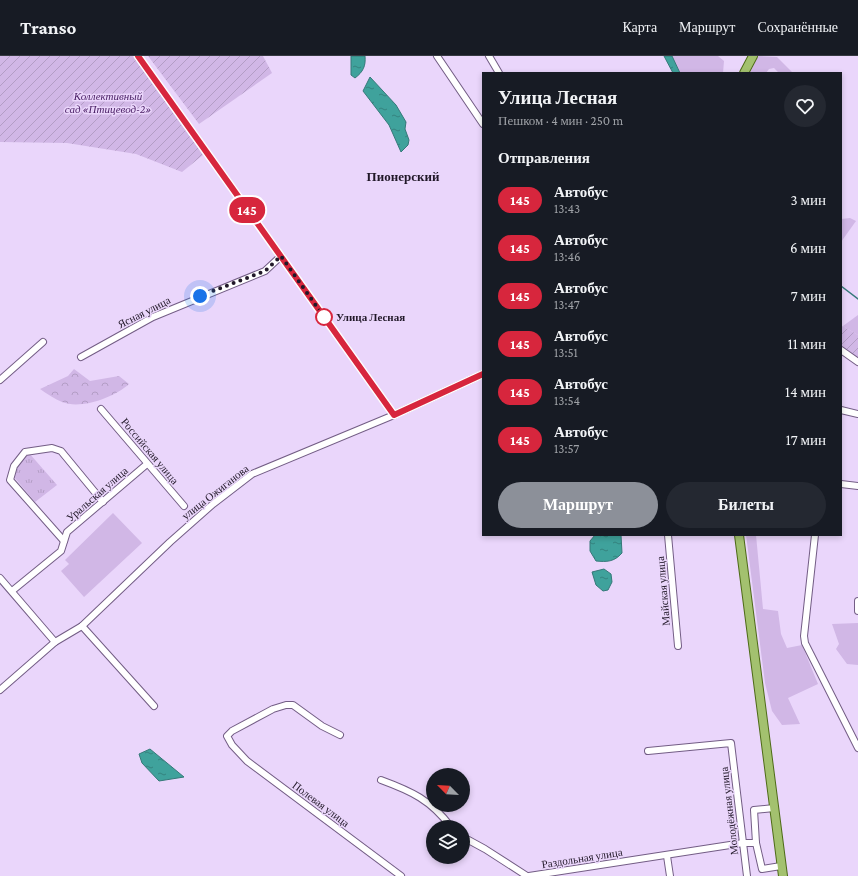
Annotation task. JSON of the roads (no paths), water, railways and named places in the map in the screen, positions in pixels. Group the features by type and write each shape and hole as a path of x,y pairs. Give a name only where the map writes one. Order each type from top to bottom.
{"main road":[{"path":"745,72 753,56"},
{"path":"739,536 783,876"}],"street":[{"path":"138,56 394,415"},
{"path":"437,56 482,120"},
{"path":"489,56 499,72"},
{"name":"Ясная улица","path":"81,357 153,317 265,271 281,256"},
{"path":"0,380 42,342"},
{"path":"842,351 858,362"},
{"name":"улица Ожиганова","path":"0,690 55,642 82,626 170,542 213,504 252,474 394,415 482,374"},
{"name":"Российская улица","path":"101,409 184,506"},
{"path":"842,410 858,414"},
{"path":"64,541 10,480 14,466 25,452 52,448 60,451 102,502"},
{"name":"Уральская улица","path":"12,591 61,551 67,532 147,464"},
{"path":"842,484 858,486"},
{"name":"Майская улица","path":"668,536 678,646"},
{"path":"815,536 804,636 805,643 858,748"},
{"path":"0,578 55,642"},
{"path":"858,601 858,611"},
{"path":"82,626 154,706"},
{"name":"Полевая улица","path":"340,735 322,726 298,708 286,705 273,709 229,733 228,740 246,761 401,876"},
{"name":"Молодёжная улица","path":"648,751 731,743 747,876"},
{"path":"381,780 418,795 439,812 445,820"},
{"path":"774,808 754,810 756,843 762,869 781,866"},
{"name":"Раздольная улица","path":"470,841 528,876 667,856 742,843 756,843"},
{"path":"667,856 670,876"}],"water":[{"path":"351,56 365,56 363,68 355,78 351,75"},
{"path":"664,56 672,56 680,72 672,72"},
{"path":"370,77 396,105 406,122 405,129 409,140 408,145 401,152 389,125 363,91"},
{"path":"594,536 621,536 622,553 610,561 596,561 590,551 590,541"},
{"path":"604,569 611,574 612,582 608,590 603,591 596,585 592,572"},
{"path":"150,749 184,777 159,781 142,763 139,754"}],"waterway":[{"path":"842,287 858,299"}],"place":[{"name":"Улица Лесная","path":"324,317"}],"district":[{"name":"Пионерский","path":"403,176"}],"park label":[{"name":"Коллективный сад «Птицевод-2»","path":"108,102"}]}
